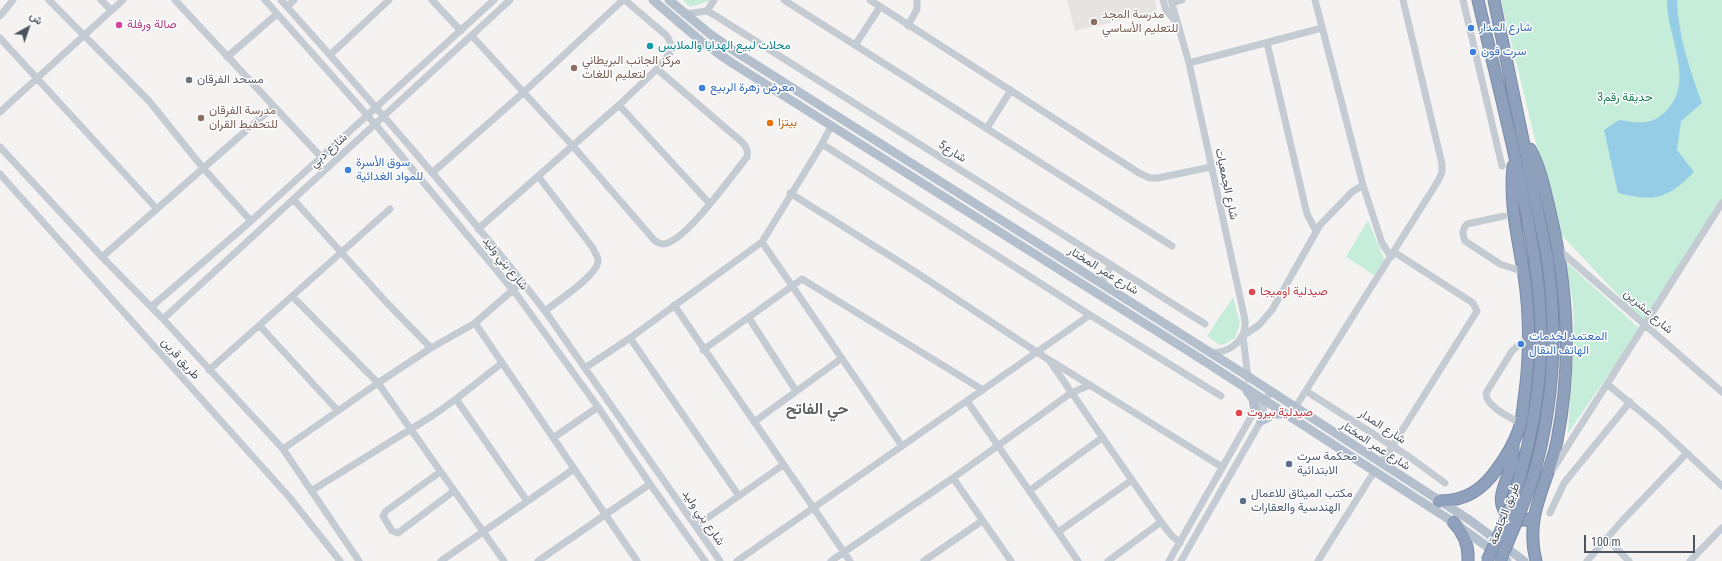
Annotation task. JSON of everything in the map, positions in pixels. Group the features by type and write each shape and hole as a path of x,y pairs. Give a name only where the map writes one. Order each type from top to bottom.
{"highway":[{"path":"1478,0 1515,158 1535,254 1539,288 1541,336 1535,414 1520,476 1507,518 1487,561"},
{"name":"طريق الجامعة","path":"1494,0 1547,256 1553,319 1551,378 1548,411 1542,444 1533,477 1500,561"},
{"path":"1524,139 1533,154 1545,188 1558,249 1567,333 1566,371 1559,431 1553,458 1533,518 1532,540 1536,561"},
{"path":"1439,501 1460,499 1476,492 1494,473 1513,444 1521,424 1529,336 1524,272 1512,194 1515,158"},
{"path":"1513,444 1513,458 1502,493 1502,506 1506,513 1512,518 1521,521 1533,518"},
{"path":"1453,522 1464,537 1467,546 1468,561"}],"main road":[{"name":"شارع عمر المختار","path":"653,0 702,42 831,126 1266,401 1453,522 1507,561"},
{"name":"شارع عمر المختار","path":"669,0 684,14 739,54 1249,377 1502,542 1524,561"},
{"path":"1243,387 1252,397 1255,411"},
{"path":"1261,421 1275,414 1285,414"}],"street":[{"path":"0,16 13,0"},
{"path":"49,0 149,101 203,168 251,221"},
{"path":"101,0 111,10"},
{"path":"0,112 123,0"},
{"path":"175,0 322,158"},
{"name":"شارع بني وليد","path":"265,0 375,124 512,290 598,407 650,484 705,561"},
{"name":"شارع بني وليد","path":"281,0 432,173 545,311 720,561"},
{"path":"287,7 294,0"},
{"path":"330,55 389,0"},
{"path":"432,0 461,31"},
{"name":"شارع دبي","path":"151,307 322,158 494,0"},
{"name":"شارع دبي","path":"163,319 510,0"},
{"path":"432,173 524,92 624,0 670,41 670,52 657,69 619,105 478,229"},
{"path":"684,14 707,11 714,0"},
{"path":"784,0 1172,246"},
{"path":"870,0 908,26 1011,90 1129,167 1150,178 1158,178 1211,167"},
{"path":"908,26 917,9 917,0"},
{"path":"1163,0 1170,14 1178,23"},
{"path":"1171,1 1182,0"},
{"path":"1315,0 1363,185 1382,244 1392,255 1473,303 1477,311 1381,464"},
{"path":"1295,408 1438,181 1442,168 1403,0"},
{"path":"1463,0 1502,166"},
{"name":"شارع الجمعيات","path":"1171,1 1189,63 1245,320 1243,336 1249,377"},
{"path":"855,45 880,7"},
{"name":"شارع5","path":"707,11 1205,324"},
{"path":"227,57 277,14"},
{"path":"1189,63 1322,28"},
{"path":"472,36 659,243 667,243 685,231 699,218 747,157 747,148 657,69"},
{"path":"0,38 157,209"},
{"path":"1267,43 1307,214 1316,231"},
{"path":"987,128 1011,90"},
{"path":"619,105 710,204"},
{"path":"102,257 273,107"},
{"path":"585,368 630,338 762,242 822,144 831,126"},
{"path":"822,144 1090,315 1221,396"},
{"path":"0,147 102,257 163,319 283,449 359,561"},
{"name":"طريق قرين","path":"0,174 290,498 340,561"},
{"path":"538,176 593,248 598,260 597,266 585,280 545,311"},
{"path":"1210,353 1228,350 1243,336 1259,325 1272,310 1316,231 1352,192 1363,185"},
{"path":"790,194 914,271 1049,360 1222,467"},
{"path":"293,199 387,303 431,348"},
{"path":"1547,474 1553,469 1722,203"},
{"path":"210,370 341,251 390,209"},
{"path":"1504,216 1467,224 1462,232 1463,237 1465,241 1500,264 1524,272"},
{"path":"762,242 902,446"},
{"name":"شارع عشرين","path":"1558,249 1722,392"},
{"path":"1101,284 1111,264"},
{"path":"703,350 802,279 983,390"},
{"path":"283,449 431,348 474,323 522,282"},
{"path":"292,296 378,383 504,561"},
{"path":"674,305 703,350 850,561"},
{"path":"736,561 983,390 1036,351 1090,315"},
{"path":"749,318 796,391"},
{"path":"474,323 637,561"},
{"path":"260,326 338,411"},
{"path":"1521,424 1488,402 1486,393 1512,351 1529,336"},
{"path":"630,338 739,496"},
{"path":"754,422 842,358"},
{"path":"1049,360 1161,522 1172,536 1180,543"},
{"path":"311,491 456,399 502,363"},
{"path":"1243,387 1249,377"},
{"path":"1607,384 1630,402 1688,453 1722,486"},
{"path":"831,561 952,478 1071,393 1090,385"},
{"name":"شارع المدار","path":"1306,391 1393,446 1446,483"},
{"path":"1181,561 1261,421 1266,401 1271,392"},
{"path":"456,399 527,501"},
{"path":"967,401 1078,561"},
{"path":"1169,561 1255,411 1266,401"},
{"path":"1550,513 1564,483 1630,402"},
{"path":"553,438 598,407"},
{"path":"1029,491 1103,437"},
{"path":"1587,561 1606,538 1688,453"},
{"path":"696,526 783,465"},
{"path":"441,561 574,469"},
{"path":"440,472 392,506 383,516 392,531 398,533 454,492"},
{"path":"1318,561 1374,472"},
{"path":"952,478 1011,561"},
{"path":"1058,532 1132,480"},
{"path":"538,561 650,484"},
{"path":"924,561 982,521"},
{"path":"1108,561 1161,522"},
{"path":"1690,561 1722,528"},
{"path":"1606,538 1629,561"}],"shaded area":[{"name":"مدرسة المجد للتعليم الأساسي","path":"1067,0 1155,0 1157,12 1075,31"}],"green space":[{"path":"683,0 711,0 690,7"},
{"name":"حديقة رقم3","path":"1501,0 1722,0 1722,203 1645,324 1557,230"},
{"path":"1368,220 1384,259 1382,266 1374,275 1346,257"},
{"path":"1566,262 1640,329 1620,360 1568,433 1574,341 1573,303"},
{"path":"1233,297 1240,323 1235,338 1225,344 1220,345 1207,336"}],"water":[{"path":"1667,0 1677,0 1682,40 1702,103 1681,121 1677,150 1694,172 1668,193 1651,197 1631,196 1618,193 1604,130 1619,120 1645,122 1656,119 1667,110 1675,98 1679,85 1678,57 1668,14"}],"place":[{"name":"مدرسة المجد للتعليم الأساسي","path":"1094,22"},
{"name":"صالة ورفلة","path":"119,25"},
{"name":"شارع المدار","path":"1471,28"},
{"name":"محلات لبيع الهدايا والملابس","path":"650,46"},
{"name":"سرت فون","path":"1473,52"},
{"name":"مركز الجانب البريطاني لتعليم اللغات","path":"574,68"},
{"name":"مسحد الفرقان","path":"189,80"},
{"name":"معرض زهرة الربيع","path":"702,88"},
{"name":"مدرسة الفرقان للتحفيط القران","path":"201,118"},
{"name":"بيتزا","path":"770,123"},
{"name":"سوق الأسرة للمواد الغدائية","path":"348,170"},
{"name":"صيدلية اوميجا","path":"1252,292"},
{"name":"المعتمد لخدمات الهاتف النقال","path":"1521,344"},
{"name":"صيدلية بيروت","path":"1239,413"},
{"name":"محكمة سرت الابتدائية","path":"1289,464"},
{"name":"مكتب الميثاق للاعمال الهندسية والعقارات","path":"1243,501"}],"district":[{"name":"حي الفاتح","path":"817,410"}]}
